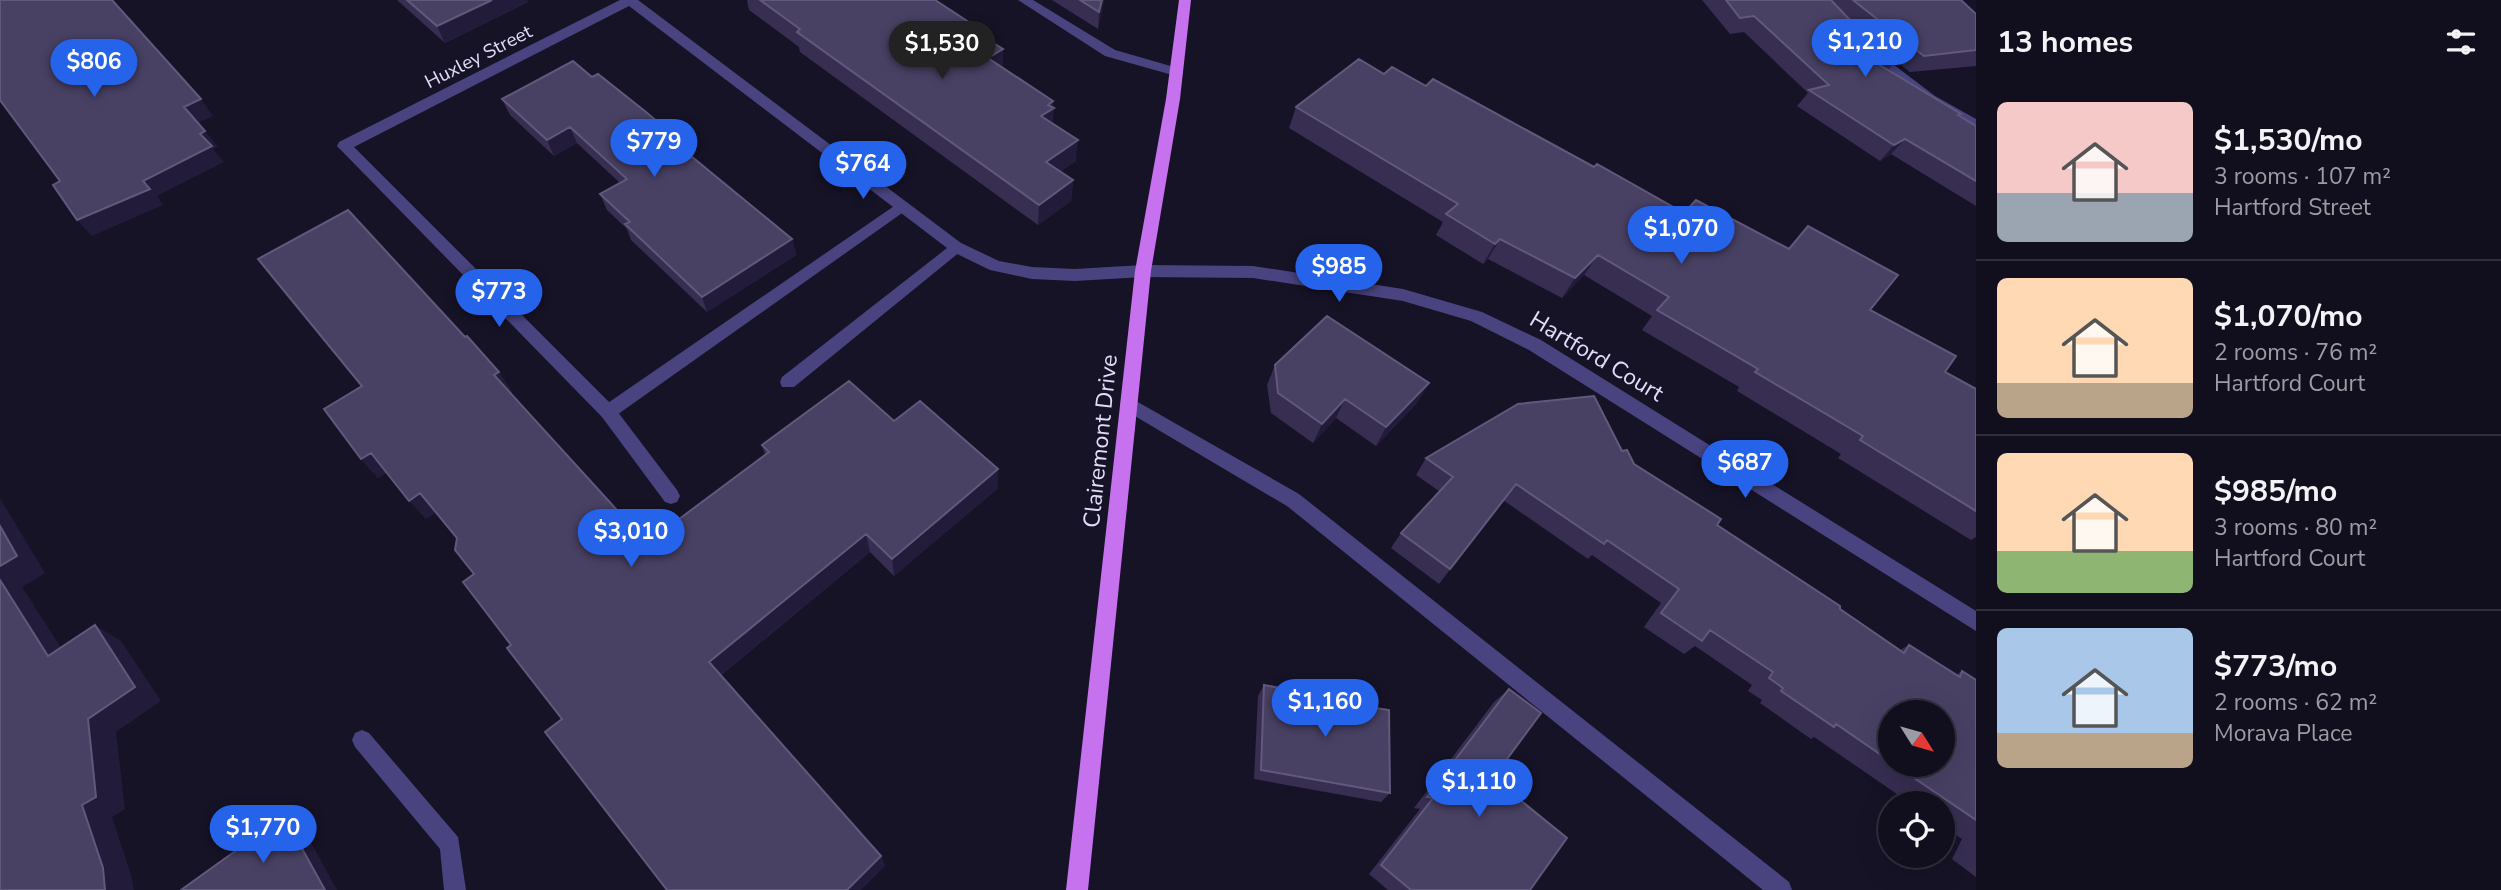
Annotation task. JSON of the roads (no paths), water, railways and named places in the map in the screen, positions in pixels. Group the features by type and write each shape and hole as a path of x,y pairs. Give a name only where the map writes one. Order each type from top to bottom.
{"main road":[{"name":"Clairemont Drive","path":"1077,890 1143,271 1176,72 1185,0"}],"street":[{"name":"Huxley Street","path":"608,412 344,146 630,0"},
{"name":"Hartford Court","path":"630,0 956,247 996,266 1032,273 1075,275 1143,271 1253,272 1403,295 1476,316 1535,345 1976,622"},
{"path":"1024,0 1110,53 1176,72"},
{"path":"1858,41 1930,99 1976,125"},
{"path":"671,496 608,412 900,206"},
{"path":"788,382 956,247"},
{"path":"1129,404 1293,500 1781,890"},
{"path":"362,740 450,845 455,890"}]}
